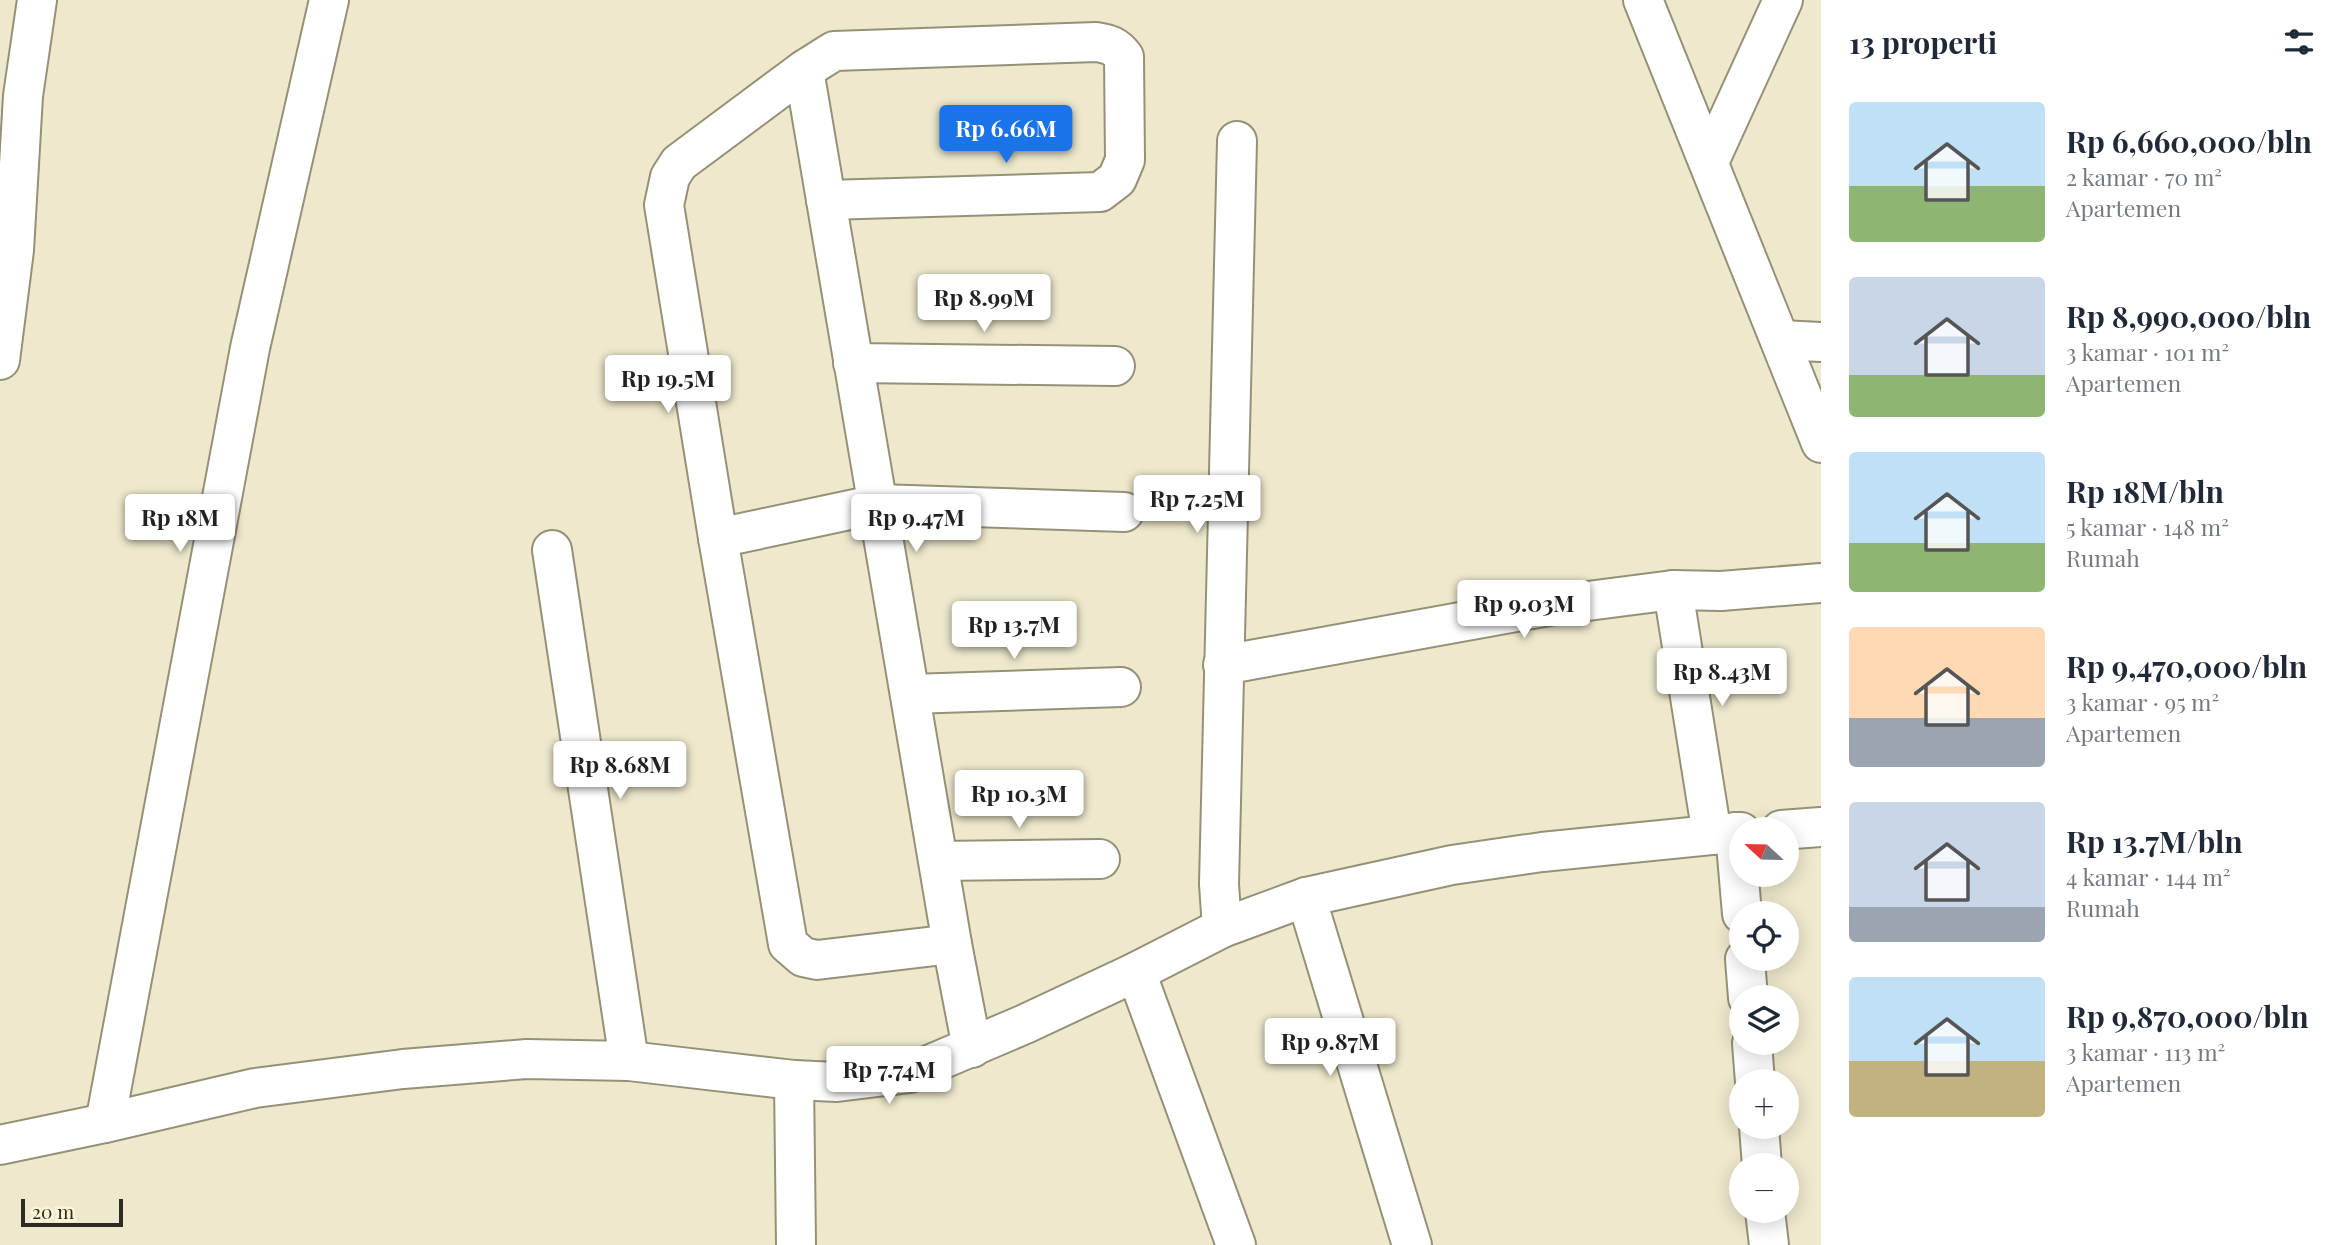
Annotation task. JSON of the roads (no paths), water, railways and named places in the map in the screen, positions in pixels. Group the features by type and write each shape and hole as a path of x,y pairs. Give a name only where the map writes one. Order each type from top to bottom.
{"street":[{"path":"0,360 14,250 23,96 37,0"},
{"path":"105,1123 250,348 329,0"},
{"path":"1643,0 1821,443"},
{"path":"1709,162 1783,0"},
{"path":"826,200 1100,192 1117,179 1125,160 1124,57 1111,44 1096,42 834,51 804,69 679,163 666,189 664,205 788,944 803,957 817,960 952,944"},
{"path":"804,69 952,944 972,1048"},
{"path":"1222,928 1219,884 1223,665 1237,141"},
{"path":"1781,340 1821,342"},
{"path":"853,363 1115,366"},
{"path":"718,538 878,504 1124,512"},
{"path":"552,550 629,1061"},
{"path":"1223,665 1549,606 1673,590 1721,592 1821,583"},
{"path":"1673,590 1729,829"},
{"path":"910,695 1121,687"},
{"path":"1799,829 1821,827"},
{"path":"0,1145 255,1088 389,1070 527,1059 629,1061 794,1080 837,1082 911,1073 972,1048 1136,972 1222,928 1306,897 1452,865 1542,852 1729,833"},
{"path":"939,861 1100,859"},
{"path":"1306,897 1412,1245"},
{"path":"1136,972 1236,1245"},
{"path":"794,1080 796,1245"},
{"path":"1766,1223 1769,1245"}]}
